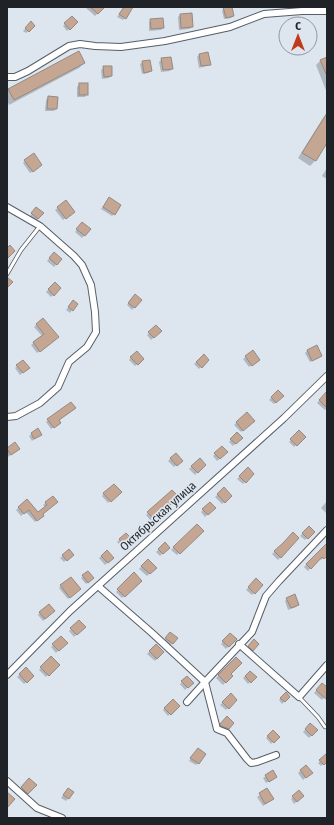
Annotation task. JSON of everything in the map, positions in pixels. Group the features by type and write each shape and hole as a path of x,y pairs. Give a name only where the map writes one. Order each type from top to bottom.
{"street":[{"path":"7,77 15,77 28,71 69,46 80,44 121,47 165,41 230,27 264,14 327,11"},
{"path":"7,208 40,226 82,265 91,285 96,332 87,347 69,362 58,387 40,403 16,416 7,417"},
{"name":"Октябрьская улица","path":"7,676 70,611 326,379"},
{"path":"188,702 239,644 252,632 266,596 327,530"},
{"path":"98,586 205,682 217,729 228,733 247,760 251,763 257,762 276,755"},
{"path":"239,644 299,697 327,665"},
{"path":"7,781 37,808 62,818"}],"lane":[{"path":"7,274 21,250 40,226"},
{"path":"299,697 318,717 325,727"}],"building":[{"path":"90,7 105,7 98,14"},
{"path":"124,7 133,7 126,19 119,14"},
{"path":"223,7 232,7 234,16 226,18"},
{"path":"192,13 193,27 181,28 180,14"},
{"path":"72,16 78,22 70,30 64,23"},
{"path":"163,18 164,28 151,29 150,19"},
{"path":"31,21 35,26 29,32 25,28"},
{"path":"79,51 85,63 14,100 8,89"},
{"path":"208,52 211,65 201,66 199,54"},
{"path":"171,57 173,69 163,70 161,58"},
{"path":"327,57 327,76 320,60"},
{"path":"150,60 152,71 144,73 142,61"},
{"path":"103,66 112,66 112,76 104,77"},
{"path":"79,83 88,83 88,95 79,95"},
{"path":"48,96 58,97 57,109 47,109"},
{"path":"327,113 327,143 316,161 302,153"},
{"path":"34,153 42,165 33,172 24,160"},
{"path":"109,197 121,205 115,215 103,207"},
{"path":"66,200 75,212 66,219 57,207"},
{"path":"36,207 44,213 38,219 31,213"},
{"path":"82,222 91,229 85,236 76,229"},
{"path":"10,245 15,251 7,259 7,248"},
{"path":"54,252 62,259 57,265 49,258"},
{"path":"7,277 13,282 7,288"},
{"path":"55,282 61,288 54,296 48,289"},
{"path":"135,294 142,300 135,308 128,303"},
{"path":"73,300 78,304 73,311 68,307"},
{"path":"43,318 59,337 40,352 33,342 44,334 36,324"},
{"path":"156,325 162,331 154,338 148,332"},
{"path":"317,345 322,356 312,361 307,350"},
{"path":"253,350 260,360 252,366 245,356"},
{"path":"137,351 144,359 138,365 130,357"},
{"path":"204,354 209,360 202,368 196,362"},
{"path":"23,360 30,368 23,373 16,365"},
{"path":"278,390 284,396 276,403 271,397"},
{"path":"327,391 327,408 319,400"},
{"path":"71,402 76,408 59,420 61,423 54,428 47,419"},
{"path":"247,412 255,421 243,431 236,422"},
{"path":"38,428 42,435 34,439 31,433"},
{"path":"299,430 306,437 297,446 290,439"},
{"path":"237,432 243,438 236,444 230,439"},
{"path":"15,442 20,449 11,455 7,448"},
{"path":"222,446 228,452 220,459 214,453"},
{"path":"176,453 183,461 177,466 170,458"},
{"path":"200,458 206,465 198,473 191,466"},
{"path":"248,467 254,474 246,483 239,476"},
{"path":"114,484 122,492 111,502 103,493"},
{"path":"224,487 232,496 225,503 217,494"},
{"path":"172,490 179,497 154,519 147,512"},
{"path":"53,496 58,502 37,521 29,510 24,514 18,507 27,499 38,512 47,505 45,502"},
{"path":"210,502 216,508 208,515 202,509"},
{"path":"197,524 204,531 180,554 173,547"},
{"path":"309,526 315,532 308,539 302,533"},
{"path":"293,532 299,538 281,558 274,551"},
{"path":"126,533 131,538 124,545 119,539"},
{"path":"165,542 170,548 163,554 158,549"},
{"path":"327,543 327,556 324,559 322,557 311,569 306,564"},
{"path":"69,549 74,555 67,561 62,555"},
{"path":"107,550 114,558 108,563 101,556"},
{"path":"148,559 157,568 150,574 141,566"},
{"path":"88,571 94,578 88,583 82,575"},
{"path":"134,572 142,581 125,597 117,589"},
{"path":"71,577 81,589 70,598 60,585"},
{"path":"256,578 263,585 255,594 248,587"},
{"path":"295,594 299,605 291,608 286,598"},
{"path":"49,604 55,611 45,619 39,612"},
{"path":"79,620 86,627 77,635 70,628"},
{"path":"170,632 178,638 173,644 165,638"},
{"path":"230,633 237,639 229,647 222,641"},
{"path":"61,636 68,643 59,651 52,644"},
{"path":"254,639 259,644 253,651 248,646"},
{"path":"156,644 164,652 157,659 149,651"},
{"path":"51,656 60,665 49,676 40,667"},
{"path":"236,657 242,663 231,674 233,676 226,683 218,675"},
{"path":"26,667 34,676 27,683 19,674"},
{"path":"250,671 257,677 251,683 245,676"},
{"path":"187,676 194,683 188,688 181,681"},
{"path":"322,683 327,687 327,700 316,690"},
{"path":"286,692 290,697 285,702 280,698"},
{"path":"231,693 237,700 229,709 222,702"},
{"path":"173,699 180,706 171,715 164,708"},
{"path":"227,716 234,723 229,729 221,726 220,724"},
{"path":"310,723 318,730 312,736 305,729"},
{"path":"273,730 280,737 274,743 267,736"},
{"path":"198,748 206,754 199,764 190,758"},
{"path":"327,753 327,762 324,765 319,760"},
{"path":"306,765 313,773 306,778 300,770"},
{"path":"273,770 277,777 269,782 265,775"},
{"path":"29,778 37,785 28,794 21,787"},
{"path":"68,788 74,792 69,799 63,795"},
{"path":"267,788 274,799 265,804 259,793"},
{"path":"299,790 304,796 297,802 292,796"},
{"path":"7,792 15,799 7,808"}]}
